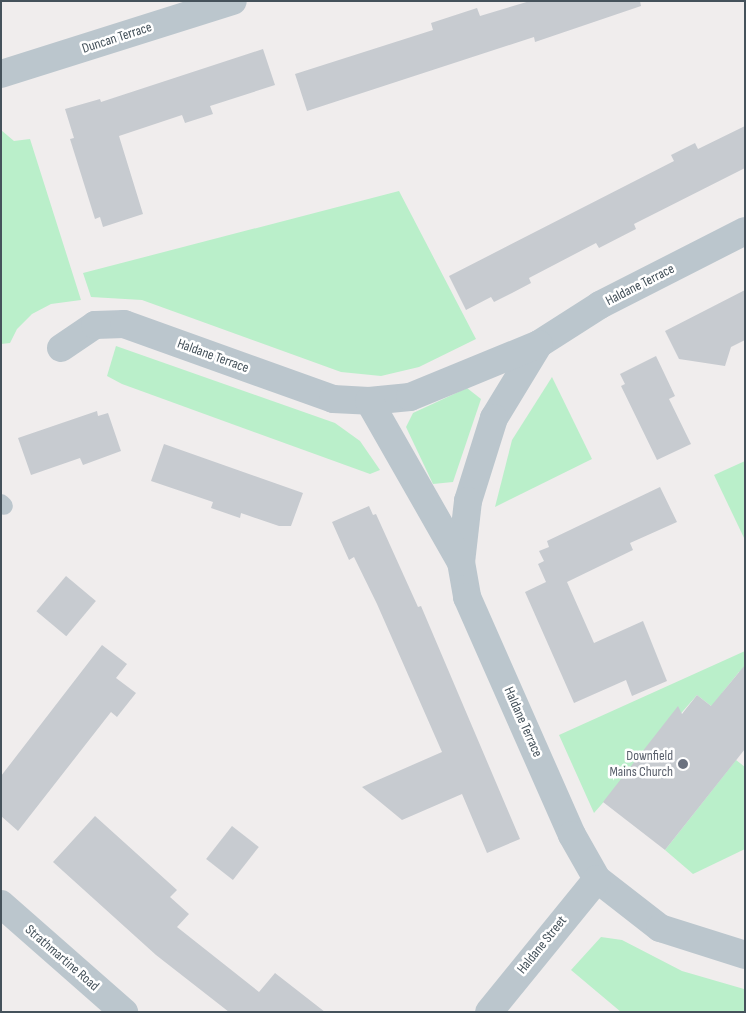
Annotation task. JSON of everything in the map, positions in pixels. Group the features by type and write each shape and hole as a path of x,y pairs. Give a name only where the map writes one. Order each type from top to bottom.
{"street":[{"name":"Duncan Terrace","path":"1,74 233,1"},
{"name":"Haldane Terrace","path":"61,348 94,325 124,324 333,399 369,401 410,397 539,344 600,305 745,231"},
{"name":"Haldane Terrace","path":"539,344 494,418 468,501 461,562 468,597 572,835 597,879"},
{"name":"Haldane Terrace","path":"369,401 461,562"},
{"path":"597,879 660,928 745,956"},
{"name":"Haldane Street","path":"489,1012 597,879"},
{"name":"Strathmartine Road","path":"1,904 124,1012"}],"green space":[{"path":"1,130 14,141 30,139 81,300 51,304 32,314 17,329 10,343 1,344"},
{"path":"399,191 476,339 419,367 381,376 341,372 142,300 91,297 83,273"},
{"path":"116,346 335,423 360,441 380,470 370,474 122,384 107,376"},
{"path":"552,377 592,459 495,507 512,440"},
{"path":"467,388 481,399 453,482 433,484 406,427 413,413"},
{"path":"745,461 745,540 714,475"},
{"path":"745,651 745,677 739,672 722,693 724,716 697,695 594,813 559,735"},
{"path":"736,760 745,767 745,849 693,874 665,850"},
{"path":"601,937 622,940 682,971 744,989 745,1012 621,1012 571,970"}],"building":[{"path":"530,1 640,1 641,6 535,42 534,37 307,111 295,74 433,30 431,23 477,8 480,16"},
{"path":"263,49 275,85 210,106 213,114 185,123 182,115 119,136 143,214 103,227 100,217 95,219 70,139 74,138 65,109 100,99 101,102"},
{"path":"745,126 745,168 634,224 636,229 599,248 596,243 529,278 531,283 512,293 494,302 491,297 466,310 449,276 674,161 671,155 695,143 698,149"},
{"path":"745,290 745,340 731,347 725,366 679,359 665,331"},
{"path":"656,356 675,396 669,399 691,444 657,460 621,386 625,384 620,374"},
{"path":"97,411 98,416 108,413 121,451 83,465 80,458 31,475 18,438"},
{"path":"164,444 303,493 291,526 279,526 241,513 240,518 211,508 213,502 151,481"},
{"path":"660,487 677,522 630,543 633,550 567,582 594,643 643,621 667,681 632,696 626,680 574,703 525,592 546,582 538,564 544,561 539,551 549,547 547,541"},
{"path":"369,506 373,515 376,514 418,607 421,606 520,839 487,853 462,794 402,820 362,787 442,752 377,604 354,557 349,560 332,522"},
{"path":"66,576 96,601 66,636 36,611"},
{"path":"102,645 127,664 116,678 136,693 117,717 111,712 18,831 1,816 1,776"},
{"name":"Downfield Mains Church","path":"745,665 745,749 665,850 603,802 678,706 682,714 697,695 711,706"},
{"path":"95,816 177,890 170,897 189,914 177,927 259,992 275,973 325,1012 229,1012 156,955 53,862"},
{"path":"232,826 259,847 233,880 206,859"}],"place":[{"name":"Downfield Mains Church","path":"683,764"}]}
